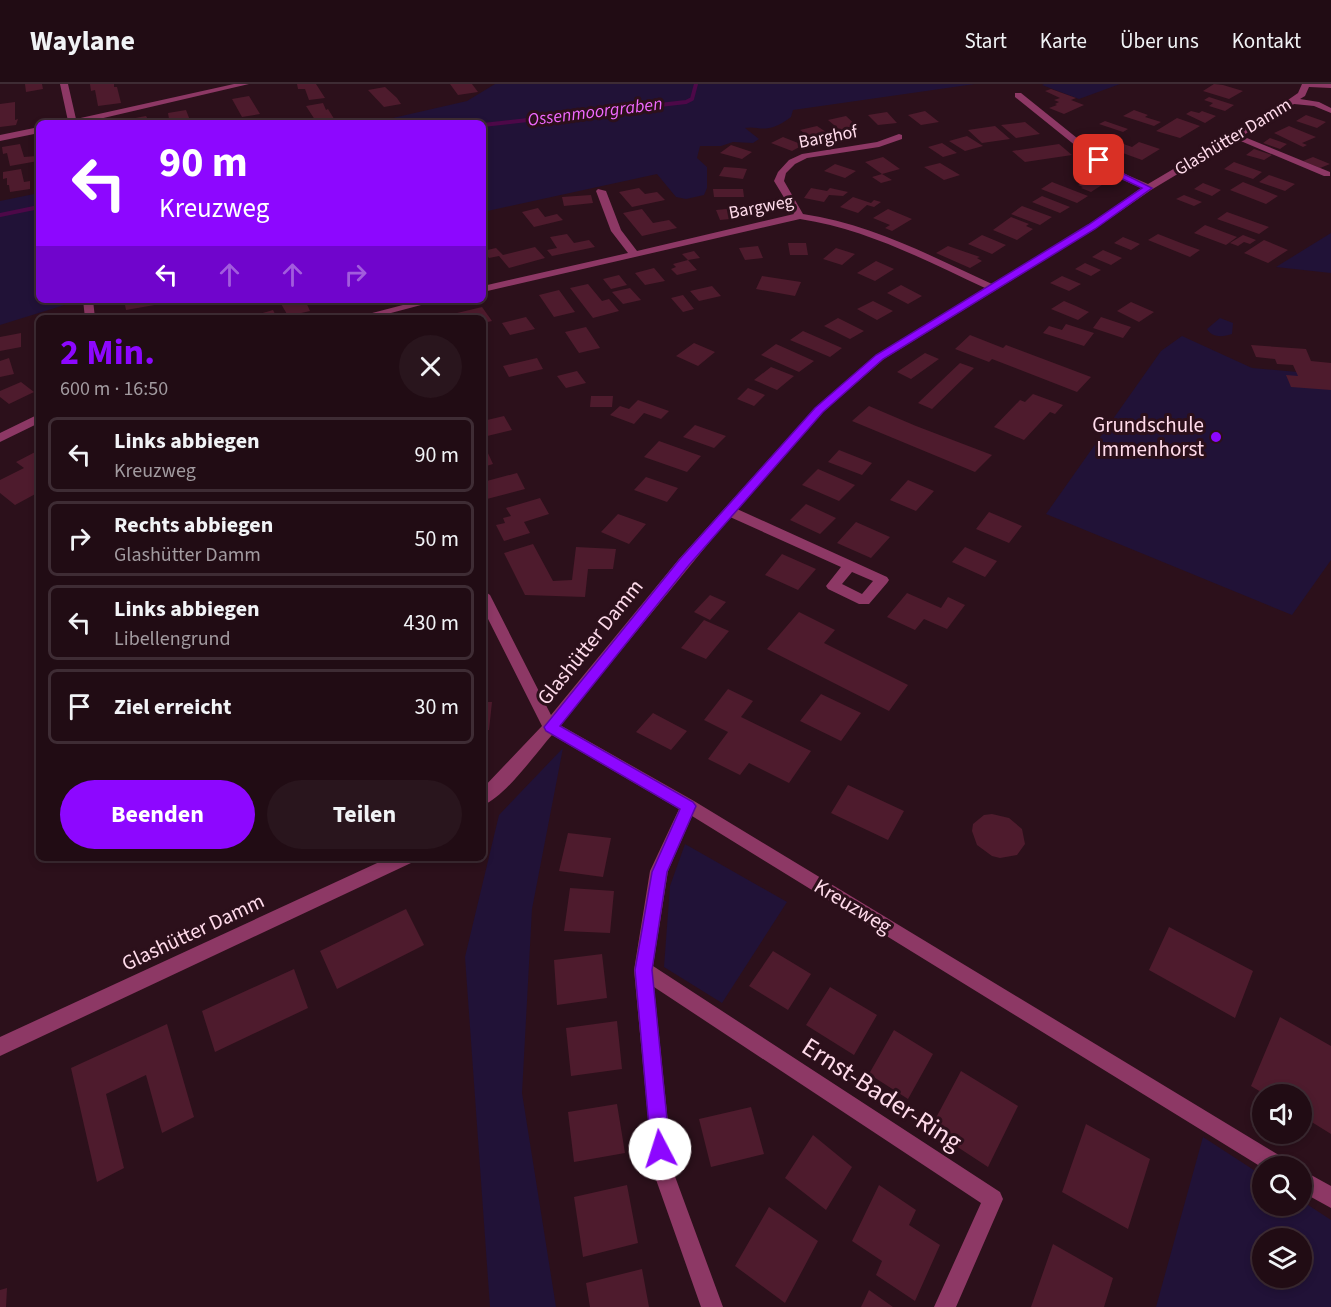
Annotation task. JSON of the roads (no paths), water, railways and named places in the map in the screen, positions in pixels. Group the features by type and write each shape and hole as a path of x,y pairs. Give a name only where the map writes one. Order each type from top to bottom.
{"street":[{"path":"64,84 71,120"},
{"path":"85,120 245,84"},
{"path":"1306,84 1331,86"},
{"name":"Glashütter Damm","path":"486,795 506,777 550,727 729,511 819,410 872,364 991,287 1092,227 1148,188 1293,101 1302,94 1306,84"},
{"path":"1018,95 1115,173 1148,188"},
{"path":"1293,101 1316,104 1331,111"},
{"path":"0,138 36,131"},
{"path":"1235,136 1327,174"},
{"name":"Barghof","path":"800,216 779,181 782,172 792,162 805,156 879,144 899,137"},
{"path":"601,191 616,231 634,253"},
{"name":"Bargweg","path":"486,288 800,216 854,226 991,287"},
{"path":"371,315 422,303"},
{"path":"0,438 36,420"},
{"path":"729,511 849,566"},
{"path":"486,600 550,727"},
{"name":"Kreuzweg","path":"550,727 688,806 1262,1156"},
{"path":"688,806 659,872 644,970 663,1171 712,1307"},
{"name":"Glashütter Damm","path":"0,1047 399,861"},
{"name":"Ernst-Bader-Ring","path":"644,970 993,1199 945,1307"},
{"path":"1312,1186 1331,1198"}],"waterway":[{"name":"Ossenmoorgraben","path":"486,125 686,102 692,99 696,84"},
{"name":"Ossenmoorgraben","path":"0,215 36,208"}],"place":[{"name":"Grundschule Immenhorst","path":"1216,437"}]}
